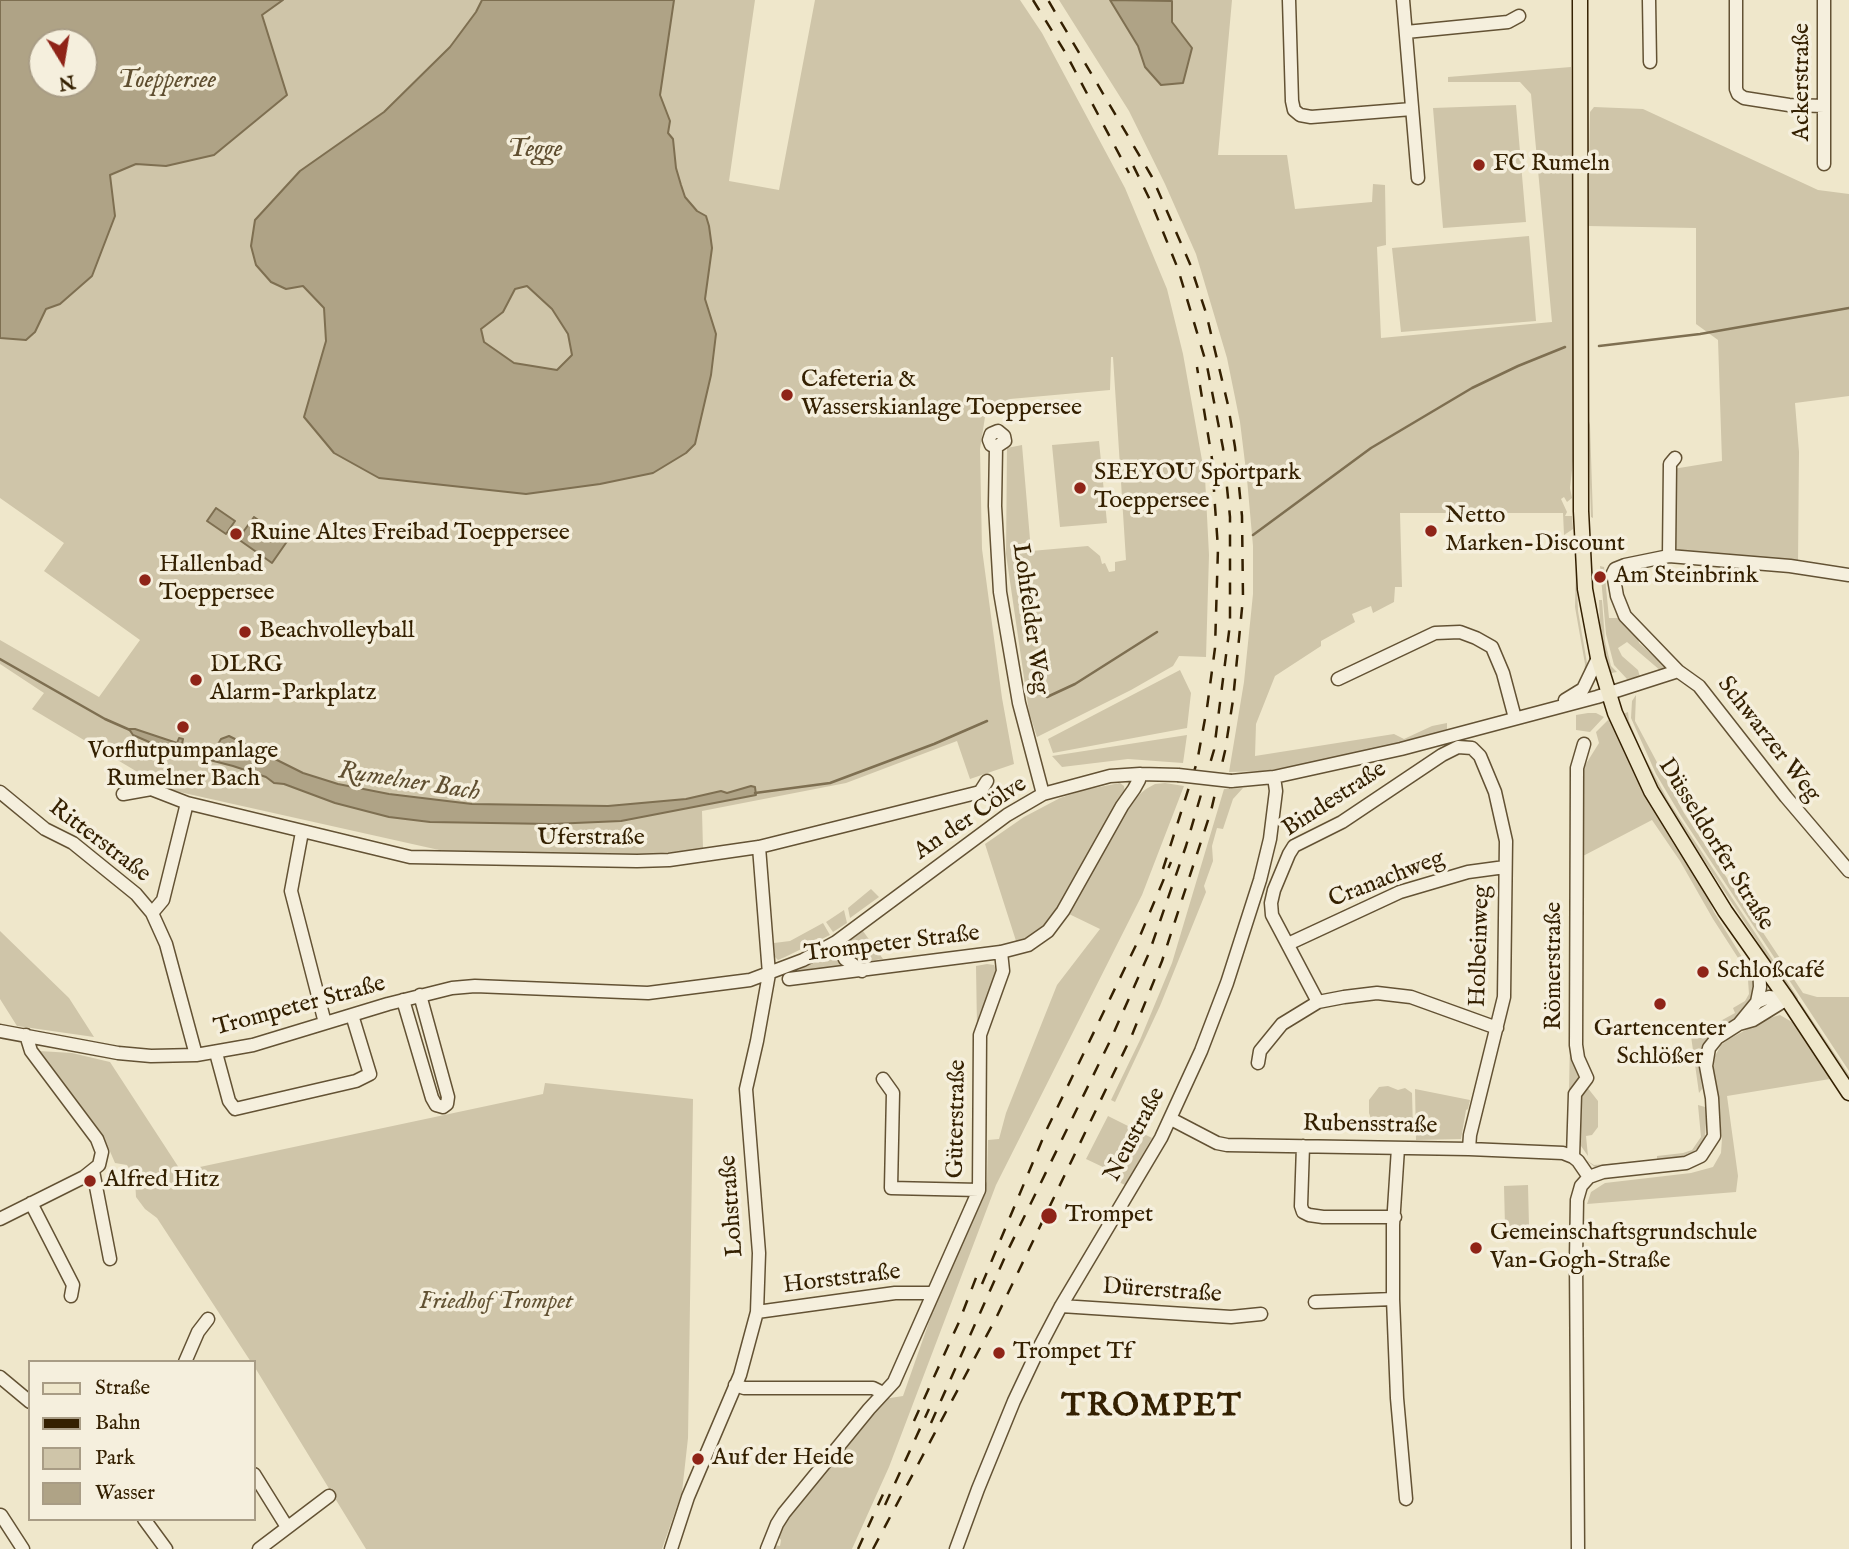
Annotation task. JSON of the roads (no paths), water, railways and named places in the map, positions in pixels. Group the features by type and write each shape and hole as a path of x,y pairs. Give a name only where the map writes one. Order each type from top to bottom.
{"main road":[{"name":"Düsseldorfer Straße","path":"1580,0 1581,512 1585,589 1598,658 1608,694 1651,791 1725,911 1849,1093"}],"street":[{"path":"1289,0 1292,101 1294,110 1300,116 1412,109"},
{"path":"1403,0 1418,178"},
{"path":"1649,0 1650,62"},
{"path":"1735,0 1738,94 1744,98 1767,102 1824,106"},
{"name":"Ackerstraße","path":"1824,0 1824,164"},
{"path":"1406,33 1508,22 1518,16"},
{"name":"Lohfelder Weg","path":"996,447 995,506 1000,592 1019,703 1043,794"},
{"path":"1675,458 1670,464 1669,556 1790,566 1849,575"},
{"name":"Schwarzer Weg","path":"1669,556 1615,569 1612,573 1616,596 1625,616 1678,671 1699,686 1786,797 1849,871"},
{"path":"1338,679 1435,633 1460,632 1492,648 1503,673 1516,718"},
{"name":"An der Cölve","path":"769,974 836,942 1006,815 1043,794 1092,779 1140,774 1231,781 1274,778 1457,735 1571,698 1583,689 1598,658"},
{"name":"An der Cölve","path":"1534,712 1608,694 1678,671"},
{"name":"Römerstraße","path":"1573,1157 1575,1094 1587,1078 1578,1058 1576,1045 1577,768 1584,744"},
{"name":"Bindestraße","path":"1318,1002 1272,915 1271,904 1282,867 1294,846 1342,822 1442,755 1458,747 1472,748"},
{"name":"Holbeinweg","path":"1469,1149 1471,1131 1504,998 1506,841 1495,792 1480,756 1472,748"},
{"path":"1001,952 1028,945 1048,931 1063,911 1134,789 1140,774"},
{"name":"Neustraße","path":"956,1549 1014,1401 1061,1306 1137,1181 1171,1119 1201,1051 1227,984 1269,842 1276,790 1274,778"},
{"name":"Uferstraße","path":"124,794 151,789 187,803 421,858 669,860 759,847 980,792 988,781"},
{"name":"Ritterstraße","path":"0,792 45,828 73,843 136,894 152,913 166,944 196,1055"},
{"path":"152,913 163,900 187,803"},
{"path":"302,832 291,891 325,1023"},
{"name":"Lohstraße","path":"671,1549 688,1497 735,1385 757,1312 759,1253 746,1089 769,974 759,847"},
{"name":"Cranachweg","path":"1288,944 1400,892 1468,872 1505,867"},
{"path":"836,942 845,959 862,971"},
{"name":"Trompeter Straße","path":"789,979 1001,952"},
{"name":"Güterstraße","path":"767,1549 784,1513 898,1374 979,1191 980,1035 1003,971 1001,952"},
{"path":"1739,1024 1757,1002 1760,987 1759,960"},
{"name":"Trompeter Straße","path":"0,1031 132,1055 196,1055 253,1045 352,1014 452,988 475,986 648,993 740,982 769,974"},
{"path":"1258,1063 1260,1051 1282,1024 1318,1002 1377,993 1412,998 1497,1028"},
{"name":"Trompeter Straße","path":"403,1000 432,1098 438,1107 443,1107 447,1104 448,1097 420,995"},
{"path":"1757,1002 1769,997 1787,999"},
{"path":"1578,1549 1576,1235 1577,1200 1581,1186 1589,1177 1603,1172 1686,1163 1707,1150 1715,1127 1706,1058 1709,1048 1717,1038 1739,1024 1753,1020 1787,999"},
{"path":"216,1053 231,1107 242,1109 368,1077 370,1069 352,1014"},
{"path":"0,1219 93,1171 101,1161 99,1144 31,1051 26,1035"},
{"path":"883,1079 893,1093 891,1188 979,1191"},
{"name":"Rubensstraße","path":"1171,1119 1217,1143 1469,1149 1563,1153 1573,1157"},
{"path":"1303,1146 1303,1212 1323,1217 1395,1217"},
{"path":"1398,1148 1393,1225 1393,1299 1397,1398 1406,1499"},
{"path":"1573,1157 1589,1177"},
{"path":"93,1171 106,1251 110,1259"},
{"path":"31,1203 73,1285 71,1296"},
{"name":"Horststraße","path":"757,1312 895,1293 932,1293"},
{"path":"1315,1302 1393,1299"},
{"name":"Dürerstraße","path":"1061,1306 1231,1317 1261,1314"},
{"path":"187,1360 198,1332 208,1319"},
{"path":"0,1377 28,1400"},
{"path":"735,1385 744,1388 873,1388 883,1393"},
{"path":"256,1477 287,1527"},
{"path":"259,1549 329,1496"},
{"path":"0,1504 3,1509 0,1515 23,1549"},
{"path":"145,1521 164,1548"}],"water":[{"name":"Toeppersee","path":"0,0 283,0 262,15 287,95 214,155 166,166 136,164 110,175 115,216 92,276 60,304 46,309 35,332 26,340 0,338"},
{"name":"Tegge","path":"482,0 674,0 660,95 670,121 668,133 673,139 676,168 685,197 697,211 706,216 709,226 712,248 705,299 716,334 711,375 695,444 686,453 653,473 600,484 526,494 379,478 334,453 304,417 326,341 324,308 303,286 286,289 271,282 256,265 251,246 255,220 300,171 384,112 450,47","holes":["527,286 552,309 568,334 572,355 557,370 514,363 484,342 481,329 503,312 515,289"]},
{"path":"1110,0 1172,1 1172,22 1192,48 1183,83 1161,85 1145,67 1138,46"},
{"path":"216,508 235,521 226,534 207,521"},
{"path":"254,517 288,540 272,563 238,539"},
{"path":"129,729 177,743 179,738 183,739 182,744 206,753 213,753 221,739 229,736 303,773 338,784 389,794 472,804 608,806 686,799 721,791 727,793 751,786 755,787 756,795 621,821 552,824 430,822 389,817 335,803 233,766 163,748 133,735"}],"waterway":[{"path":"1599,346 1700,334 1849,308"},
{"path":"1253,535 1371,448 1472,388 1565,347"},
{"path":"1047,697 1075,684 1157,632"},
{"name":"Rumelner Bach","path":"0,659 105,719 130,730"},
{"path":"755,793 830,783 987,721"}],"railway":[{"path":"1033,0 1065,52 1129,173"},
{"path":"873,1549 997,1316 1132,1035 1162,961 1211,811 1233,700 1243,598 1242,516 1228,405 1206,313 1190,264 1152,177 1048,0"},
{"path":"931,1423 1009,1248 1111,1039 1149,953 1186,846 1214,750 1230,624 1230,517 1223,448 1207,366 1178,269 1130,159"},
{"path":"1163,869 1197,762 1215,648 1218,548 1212,459 1197,367"},
{"path":"982,1284 1046,1131 1137,943 1171,862"},
{"path":"914,1421 959,1322 979,1270"},
{"path":"885,1505 929,1409"},
{"path":"858,1549 884,1492"}],"place":[{"name":"FC Rumeln","path":"1479,165"},
{"name":"Cafeteria & Wasserskianlage Toeppersee","path":"787,395"},
{"name":"SEEYOU Sportpark Toeppersee","path":"1080,488"},
{"name":"Netto Marken-Discount","path":"1431,531"},
{"name":"Ruine Altes Freibad Toeppersee","path":"236,534"},
{"name":"Am Steinbrink","path":"1600,577"},
{"name":"Hallenbad Toeppersee","path":"145,580"},
{"name":"Beachvolleyball","path":"245,632"},
{"name":"DLRG Alarm-Parkplatz","path":"196,680"},
{"name":"Vorflutpumpanlage Rumelner Bach","path":"183,727"},
{"name":"Schloßcafé","path":"1703,972"},
{"name":"Gartencenter Schlößer","path":"1660,1004"},
{"name":"Alfred Hitz","path":"90,1181"},
{"name":"Trompet","path":"1049,1216"},
{"name":"Gemeinschaftsgrundschule Van-Gogh-Straße","path":"1476,1248"},
{"name":"Trompet Tf","path":"999,1353"},
{"name":"Auf der Heide","path":"698,1459"}],"district":[{"name":"TROMPET","path":"1152,1408"}],"park label":[{"name":"Friedhof Trompet","path":"496,1303"}]}
